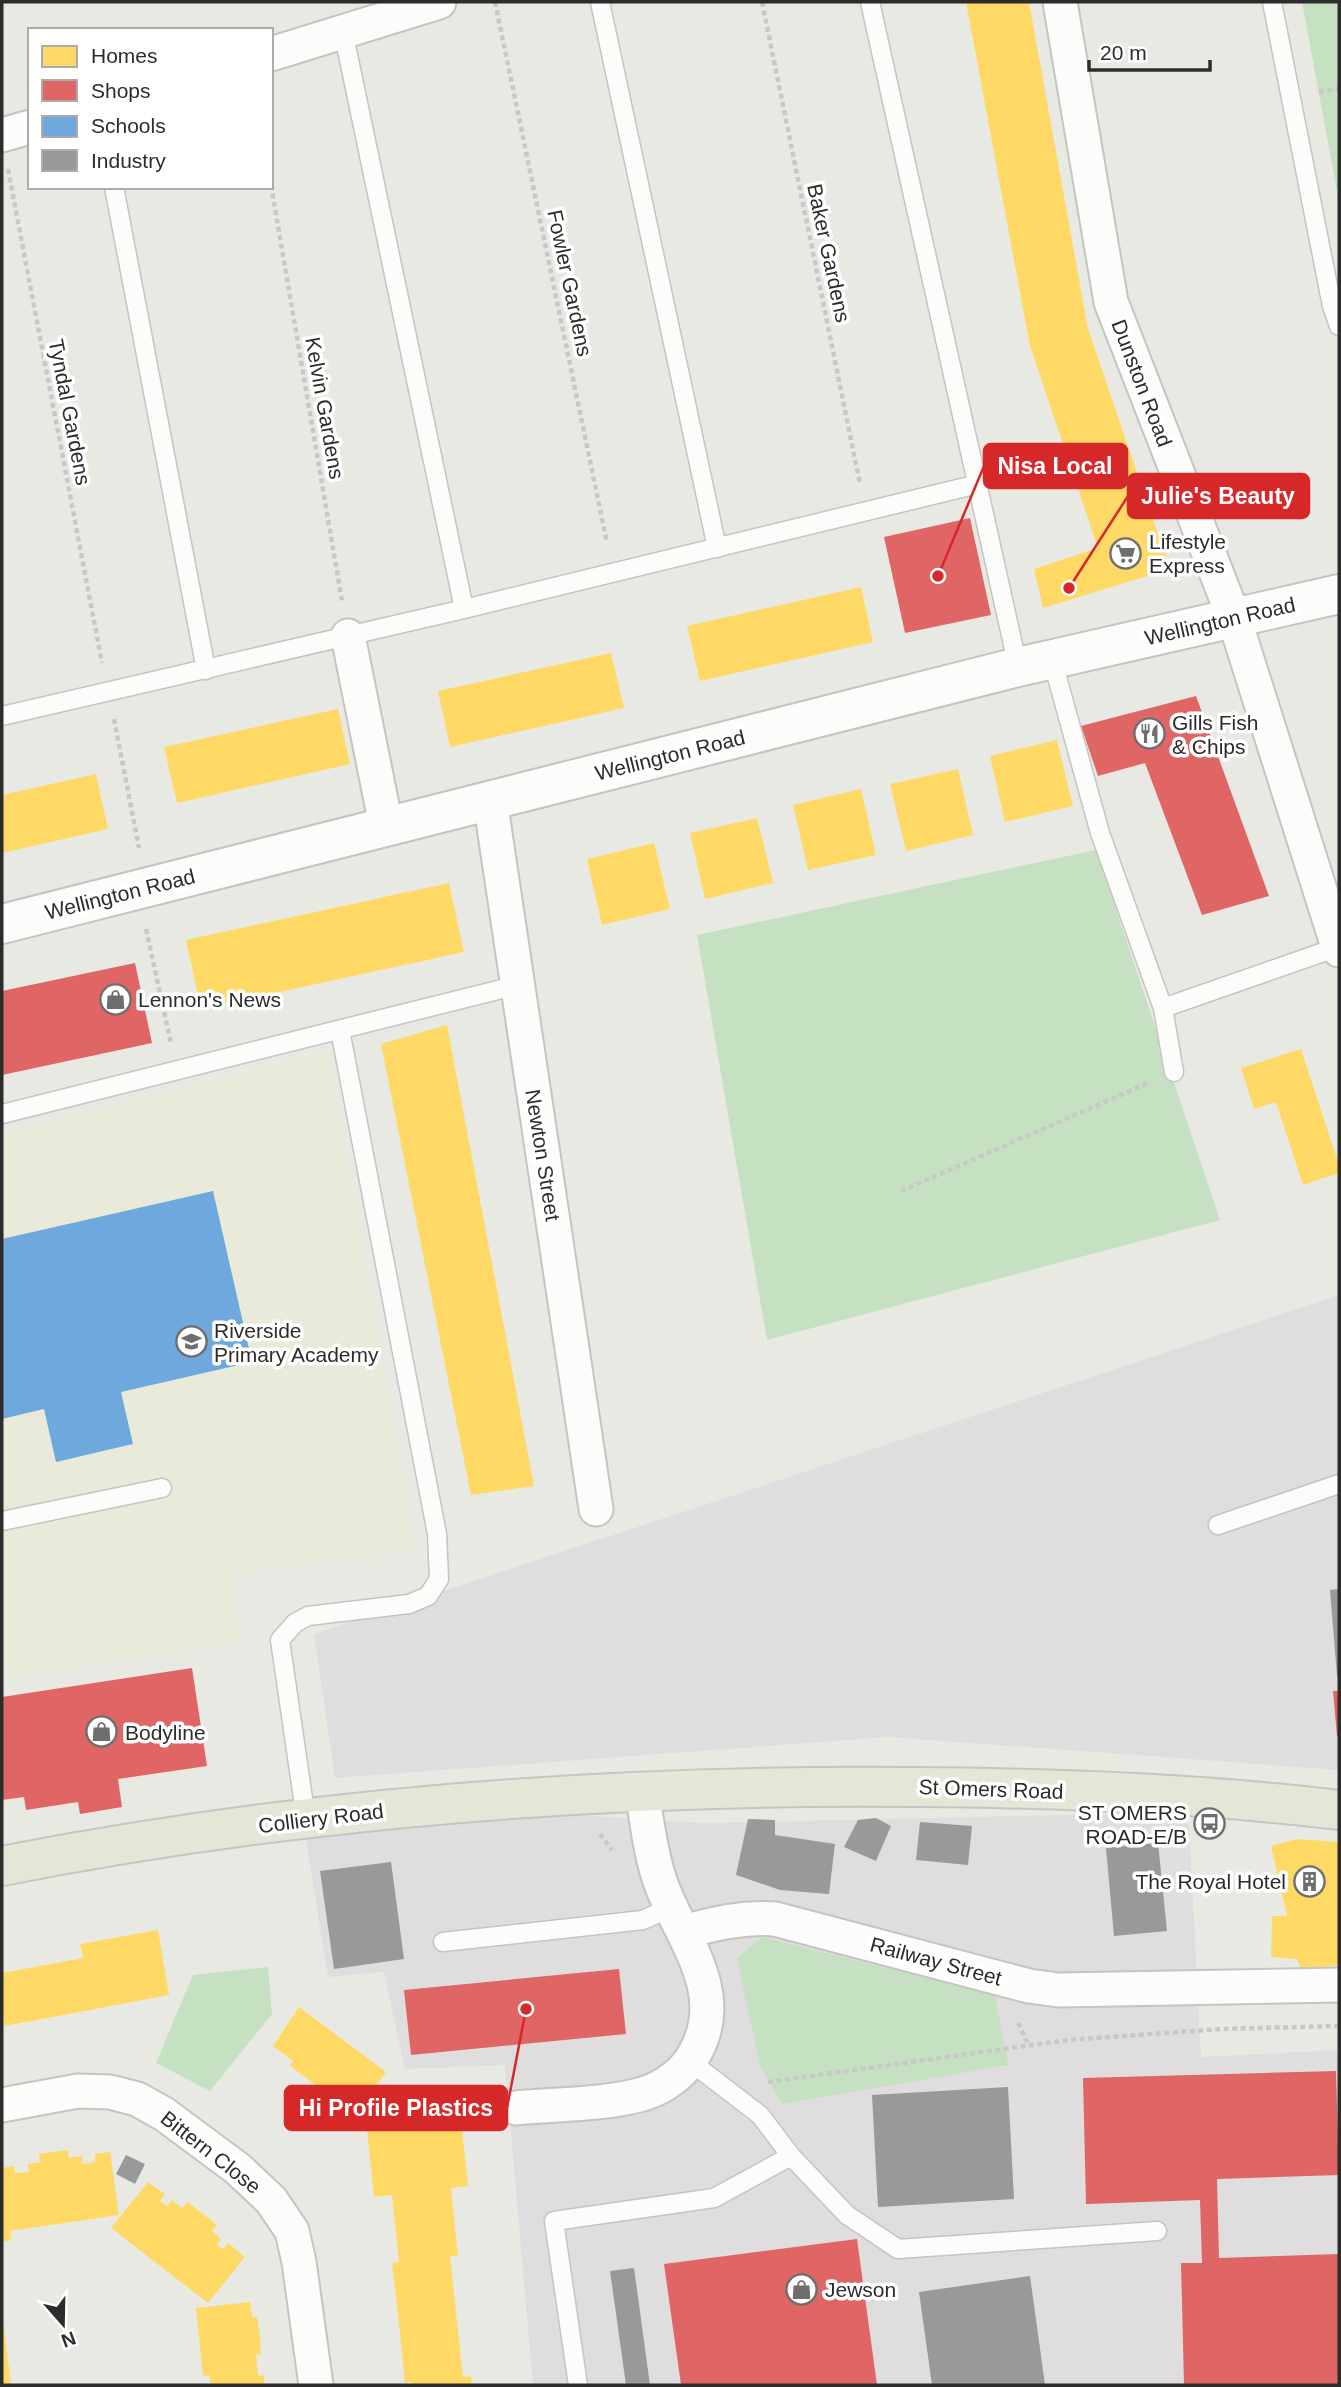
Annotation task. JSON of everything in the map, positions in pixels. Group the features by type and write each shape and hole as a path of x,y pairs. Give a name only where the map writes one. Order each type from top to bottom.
{"main road":[{"name":"St Omers Road","path":"642,1792 781,1786 993,1788 1180,1796 1288,1803 1339,1810"},
{"name":"Colliery Road","path":"2,1866 70,1852 306,1819 458,1803 642,1792"}],"street":[{"path":"273,53 439,2"},
{"name":"Dunston Road","path":"1060,2 1111,302 1234,618 1339,948"},
{"path":"4,150 28,129"},
{"name":"Wellington Road","path":"2,924 1035,663 1339,594"},
{"path":"348,636 386,825"},
{"name":"Newton Street","path":"490,800 596,1509"},
{"path":"516,2108 620,2098 663,2086 691,2062 704,2034 708,2016 702,1977 660,1882 653,1858 642,1792"},
{"name":"Railway Street","path":"678,1919 775,1919 1029,1986 1058,1990 1339,1985"},
{"name":"Bittern Close","path":"2,2105 78,2091 110,2092 137,2099 164,2114 238,2169 271,2200 292,2231 316,2385"}],"lane":[{"path":"600,2 717,548"},
{"path":"870,2 978,484 1035,663 1163,1008 1174,1072"},
{"path":"1272,2 1332,306 1339,326"},
{"path":"343,31 464,609"},
{"path":"114,189 206,670"},
{"path":"2,716 464,609 978,484"},
{"path":"1163,1008 1339,948"},
{"path":"2,1114 518,985"},
{"path":"306,1819 280,1640 295,1623 308,1616 409,1604 428,1595 439,1579 437,1534 340,1030"},
{"path":"1217,1525 1339,1484"},
{"path":"2,1521 162,1488"},
{"path":"443,1942 643,1920 678,1919"},
{"path":"691,2062 760,2115 791,2156 847,2216 898,2249 1157,2231"},
{"path":"578,2385 554,2221 714,2198 791,2156"}],"path":[{"name":"Fowler Gardens","path":"495,2 613,571"},
{"name":"Baker Gardens","path":"761,2 865,511"},
{"name":"Tyndal Gardens","path":"4,150 108,692"},
{"name":"Kelvin Gardens","path":"272,189 348,636"},
{"path":"901,1191 1174,1072"},
{"path":"599,1833 614,1853"},
{"path":"763,2083 1068,2040 1222,2029 1339,2026"}],"shaded area":[{"name":"Riverside Primary Academy","path":"329,1050 415,1549 231,1574 240,1642 2,1679 2,1135"},
{"path":"1339,1295 1339,1770 888,1737 335,1778 314,1634"},
{"path":"556,1814 705,1823 1106,1814 1189,1824 1201,2057 1339,2050 1339,2385 533,2385 505,2065 405,2069 384,1972 328,1977 304,1827"}],"green space":[{"path":"1302,2 1339,2 1339,202"},
{"path":"1096,850 1220,1220 767,1340 697,935"},
{"path":"761,1937 995,1995 1008,2065 782,2104 760,2065 737,1959"},
{"path":"268,1967 272,2014 210,2091 156,2063 193,1975"}],"building: Homes":[{"path":"966,2 1029,2 1088,329 1170,569 1043,608 1034,569 1098,548 1030,346"},
{"path":"861,587 873,642 700,681 687,626"},
{"path":"611,653 624,708 450,747 438,691"},
{"path":"338,709 350,764 177,803 164,747"},
{"path":"1057,740 1073,806 1005,822 990,756"},
{"path":"958,769 973,835 906,851 890,784"},
{"path":"96,774 108,829 2,853 2,795"},
{"path":"861,789 876,855 808,870 793,805"},
{"path":"757,818 773,883 705,899 690,833"},
{"path":"654,843 670,909 602,925 587,859"},
{"path":"449,883 464,952 201,1009 186,940"},
{"path":"447,1025 534,1486 471,1495 381,1044"},
{"path":"1301,1049 1339,1165 1339,1173 1303,1185 1276,1102 1254,1109 1241,1068"},
{"name":"The Royal Hotel","path":"1297,1839 1339,1842 1339,1965 1301,1969 1297,1959 1271,1957 1272,1916 1287,1916 1271,1846"},
{"path":"158,1930 169,1995 5,2026 2,1973 83,1958 80,1944"},
{"path":"299,2007 386,2072 359,2109 338,2094 335,2099 290,2066 293,2061 273,2046"},
{"path":"459,2101 468,2186 451,2188 458,2256 450,2256 463,2377 471,2376 472,2385 413,2385 412,2382 405,2383 392,2263 399,2262 392,2195 374,2197 365,2111"},
{"path":"68,2150 69,2158 82,2156 82,2164 95,2162 95,2154 110,2152 119,2215 10,2231 11,2240 2,2242 2,2168 14,2166 15,2173 29,2172 28,2164 40,2162 39,2154"},
{"path":"148,2182 165,2194 160,2201 167,2206 172,2200 182,2208 188,2202 217,2225 212,2231 221,2239 217,2245 223,2249 228,2243 245,2257 208,2303 111,2228"},
{"path":"250,2302 252,2317 257,2317 260,2337 261,2354 256,2355 258,2376 264,2375 264,2385 211,2385 209,2375 203,2376 196,2308"},
{"path":"3,2320 11,2385 2,2385"}],"building: Shops":[{"path":"970,518 991,615 905,633 884,537"},
{"path":"1196,696 1269,896 1202,915 1145,763 1098,776 1081,726"},
{"path":"135,963 152,1043 2,1075 2,991"},
{"name":"Bodyline","path":"192,1668 207,1766 118,1779 122,1807 80,1814 78,1802 26,1810 24,1797 2,1800 2,1697"},
{"path":"1333,1691 1339,1691 1339,1736 1337,1736"},
{"path":"619,1969 626,2034 411,2055 404,1990"},
{"path":"1336,2071 1339,2175 1217,2179 1219,2258 1339,2254 1339,2385 1184,2385 1181,2263 1202,2263 1200,2200 1086,2204 1083,2078"},
{"path":"857,2239 877,2385 681,2385 664,2264"}],"building: Schools":[{"path":"213,1191 252,1362 121,1392 133,1444 56,1462 44,1409 2,1419 2,1239"}],"building: Industry":[{"path":"1339,1589 1339,1676 1337,1676 1330,1590"},
{"path":"876,1818 891,1826 876,1861 844,1847 858,1820"},
{"path":"748,1819 775,1820 775,1835 835,1844 829,1894 780,1890 736,1875"},
{"path":"920,1822 972,1826 968,1865 916,1860"},
{"path":"1158,1843 1167,1931 1114,1936 1106,1848"},
{"path":"391,1862 404,1959 334,1969 320,1871"},
{"path":"1008,2087 1014,2199 878,2207 872,2095"},
{"path":"126,2155 145,2164 135,2184 116,2174"},
{"path":"634,2268 650,2385 626,2385 610,2271"},
{"path":"1030,2276 1045,2385 932,2385 919,2292"}],"place":[{"name":"Lifestyle Express","path":"1126,553"},
{"name":"Nisa Local","path":"938,576"},
{"name":"Julie's Beauty","path":"1069,588"},
{"name":"Gills Fish & Chips","path":"1149,734"},
{"name":"Lennon's News","path":"115,999"},
{"name":"Riverside Primary Academy","path":"191,1342"},
{"name":"Bodyline","path":"102,1732"},
{"name":"ST OMERS ROAD-E/B","path":"1210,1824"},
{"name":"The Royal Hotel","path":"1309,1881"},
{"name":"Hi Profile Plastics","path":"526,2009"},
{"name":"Jewson","path":"802,2289"}]}
